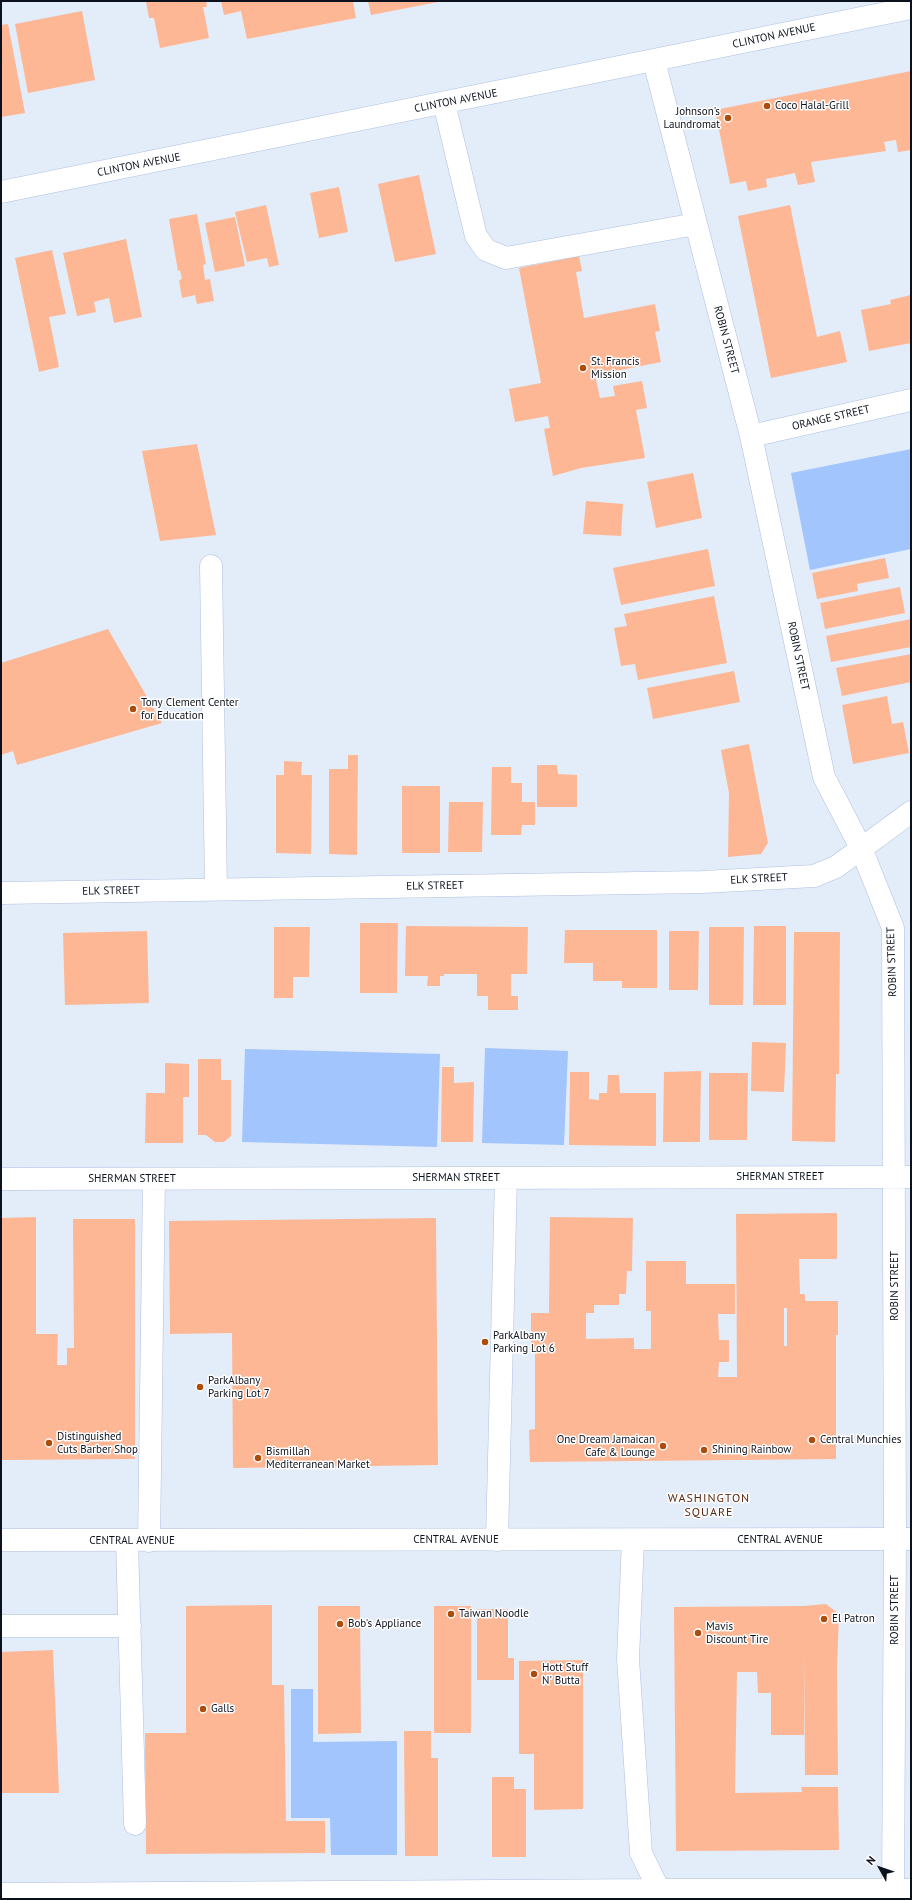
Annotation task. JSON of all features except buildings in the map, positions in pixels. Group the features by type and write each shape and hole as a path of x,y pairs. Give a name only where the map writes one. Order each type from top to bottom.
{"street":[{"name":"CLINTON AVENUE","path":"1,192 654,61 909,6"},
{"name":"ROBIN STREET","path":"654,61 751,436 824,777 861,848 894,928 903,1177 903,1539 899,1893"},
{"path":"444,104 476,236 486,250 506,258 696,224"},
{"name":"ORANGE STREET","path":"751,436 911,400"},
{"path":"211,566 216,890"},
{"name":"ELK STREET","path":"1,893 703,882 814,876 836,867 911,812"},
{"name":"SHERMAN STREET","path":"1,1179 903,1177"},
{"path":"497,1540 506,1178"},
{"path":"149,1541 154,1179"},
{"name":"CENTRAL AVENUE","path":"1,1540 903,1539"},
{"path":"633,1540 628,1659 642,1853 659,1890"},
{"path":"127,1541 135,1824"},
{"path":"1,1626 130,1626"},
{"path":"1,1894 659,1890 899,1893"}],"shaded area":[{"path":"911,449 911,549 810,570 791,473"},
{"path":"485,1048 568,1051 564,1145 482,1143"},
{"path":"245,1049 440,1054 437,1147 242,1142"},
{"path":"291,1689 313,1689 313,1742 397,1741 397,1855 331,1855 330,1818 291,1818"}],"place":[{"name":"Coco Halal-Grill","path":"767,106"},
{"name":"Johnson's Laundromat","path":"728,118"},
{"name":"St. Francis Mission","path":"583,368"},
{"name":"Tony Clement Center for Education","path":"133,709"},
{"name":"ParkAlbany Parking Lot 6","path":"485,1342"},
{"name":"ParkAlbany Parking Lot 7","path":"200,1387"},
{"name":"Central Munchies","path":"812,1440"},
{"name":"Distinguished Cuts Barber Shop","path":"49,1443"},
{"name":"One Dream Jamaican Cafe & Lounge","path":"663,1446"},
{"name":"Shining Rainbow","path":"704,1450"},
{"name":"Bismillah Mediterranean Market","path":"258,1458"},
{"name":"Taiwan Noodle","path":"451,1614"},
{"name":"El Patron","path":"824,1619"},
{"name":"Bob's Appliance","path":"340,1624"},
{"name":"Mavis Discount Tire","path":"698,1633"},
{"name":"Hott Stuff N' Butta","path":"534,1674"},
{"name":"Galls","path":"203,1709"}],"district":[{"name":"WASHINGTON SQUARE","path":"709,1506"}]}
